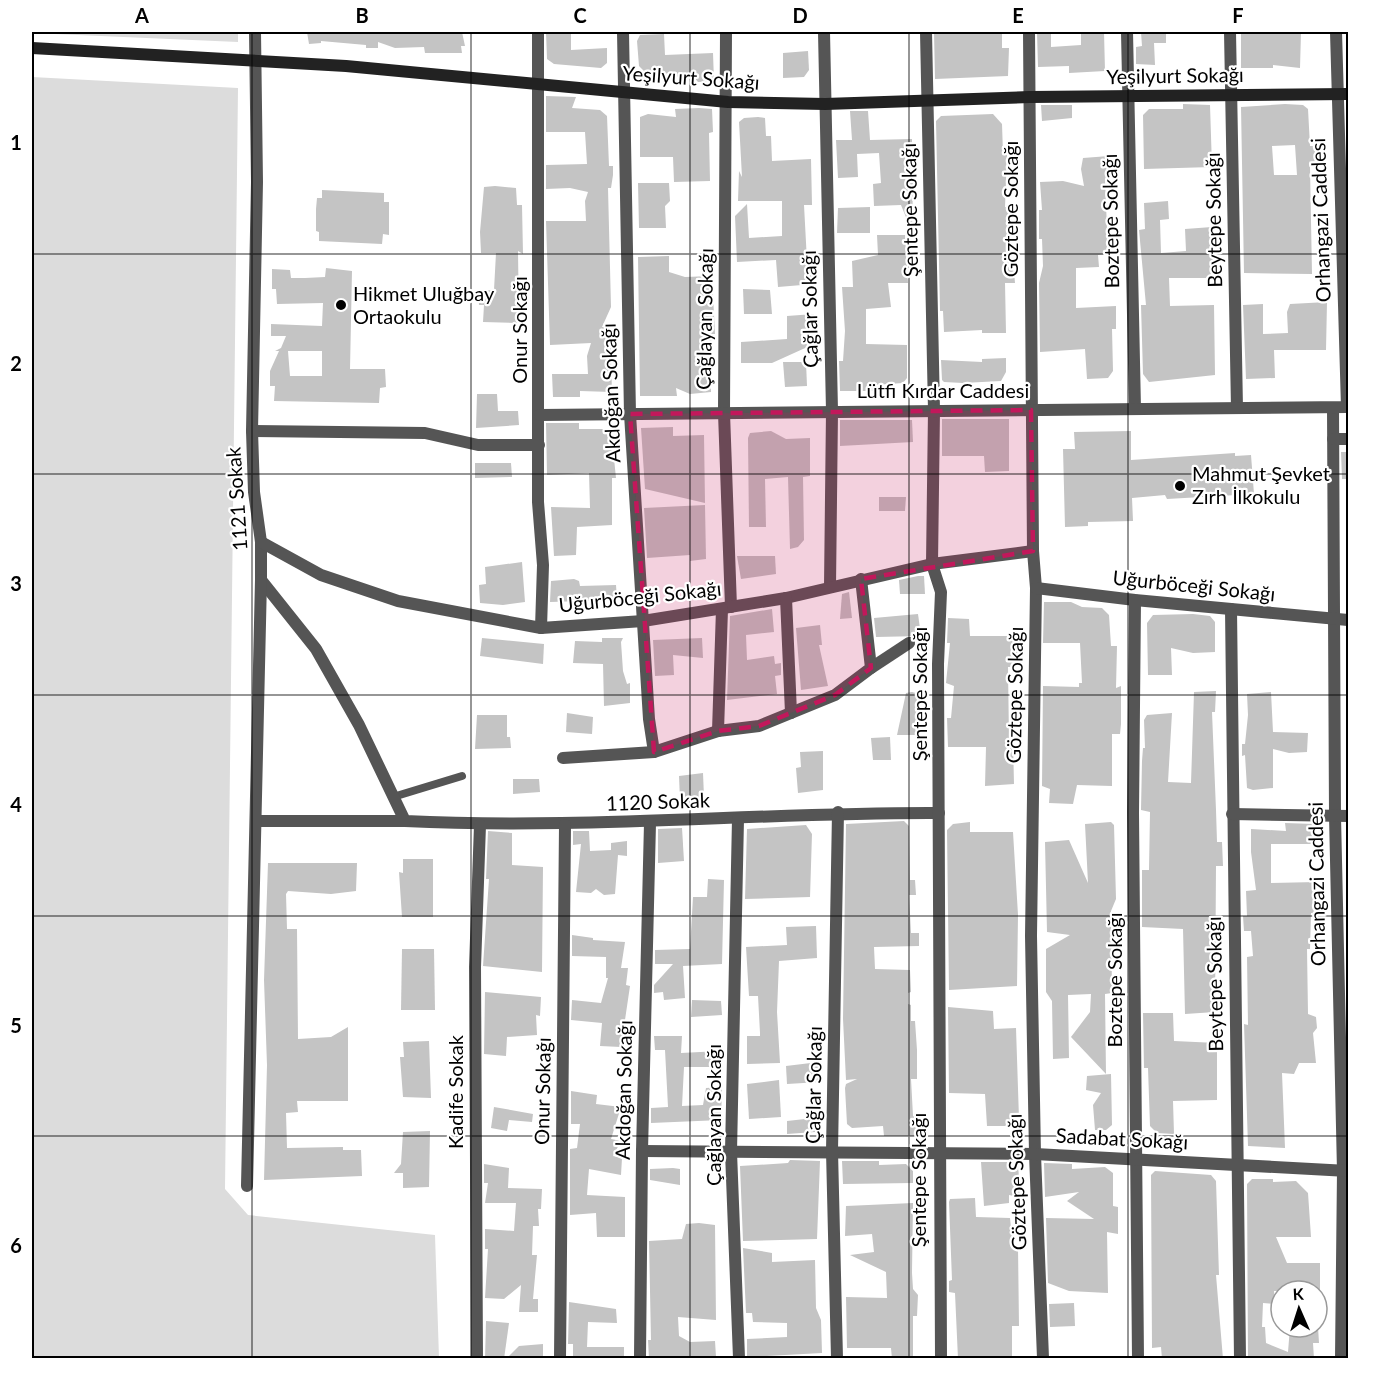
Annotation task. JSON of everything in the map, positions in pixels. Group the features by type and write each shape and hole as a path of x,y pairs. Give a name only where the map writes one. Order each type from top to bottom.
{"main road":[{"name":"Yeşilyurt Sokağı","path":"32,48 254,59 728,102 825,104 1030,97 1343,94"}],"street":[{"name":"1121 Sokak","path":"247,1186 261,580 261,542 254,492 252,432 257,182 255,32"},
{"name":"Onur Sokağı","path":"538,32 540,415 538,502 543,565 541,628"},
{"name":"Akdoğan Sokağı","path":"623,32 630,414 649,719 654,752"},
{"name":"Çağlayan Sokağı","path":"718,731 726,608 724,413 728,102 726,32"},
{"name":"Çağlar Sokağı","path":"824,32 832,411 830,586"},
{"name":"Şentepe Sokağı","path":"926,32 934,410 932,564 941,592 938,664 938,1155 941,1359"},
{"name":"Göztepe Sokağı","path":"1029,32 1031,410 1033,551 1036,588 1031,936 1035,1154 1043,1359"},
{"name":"Boztepe Sokağı","path":"1127,32 1135,409"},
{"name":"Beytepe Sokağı","path":"1230,32 1237,408"},
{"name":"Orhangazi Caddesi","path":"1336,32 1343,94 1347,407"},
{"name":"Lütfi Kırdar Caddesi","path":"540,415 1347,407"},
{"name":"Orhangazi Caddesi","path":"1333,408 1335,816 1346,1171 1341,1359"},
{"path":"252,432 424,433 478,445 539,445"},
{"path":"1333,439 1348,439"},
{"name":"Uğurböceği Sokağı","path":"261,542 321,575 398,601 541,628 643,621 786,598 932,564 1033,551"},
{"path":"861,579 871,668"},
{"path":"261,580 316,649 359,725 405,821"},
{"name":"Uğurböceği Sokağı","path":"1036,588 1135,600 1348,620"},
{"path":"786,598 791,713"},
{"name":"Boztepe Sokağı","path":"1135,600 1133,825 1138,1359"},
{"name":"Beytepe Sokağı","path":"1231,609 1240,1359"},
{"path":"563,758 654,752 718,731 759,726 835,695 909,643"},
{"name":"Çağlar Sokağı","path":"837,1359 832,1151 838,812"},
{"name":"1120 Sokak","path":"480,825 650,823 838,812 939,813"},
{"path":"1232,814 1348,816"},
{"name":"Çağlayan Sokağı","path":"738,819 731,1152 739,1359"},
{"path":"256,821 405,821 480,825"},
{"name":"Akdoğan Sokağı","path":"640,1359 642,1151 650,823"},
{"name":"Kadife Sokak","path":"477,1359 475,967 480,825"},
{"name":"Onur Sokağı","path":"560,1359 565,825"},
{"name":"Sadabat Sokağı","path":"642,1151 1035,1154 1346,1171"}],"lane":[{"path":"393,797 462,776"}],"highlighted area":[{"path":"1031,410 1033,551 861,579 871,668 835,695 759,726 718,731 654,752 630,414"}],"shaded area":[{"path":"238,32 238,42 32,33"},
{"path":"32,77 238,88 225,1189 248,1215 435,1235 439,1358 32,1358"}],"building":[{"path":"307,32 462,32 465,46 461,46 462,53 425,53 424,47 395,48 378,42 378,48 321,41 321,43 309,44"},
{"path":"546,32 571,32 571,50 607,48 607,63 601,68 554,64 547,59"},
{"path":"934,32 1002,32 1002,48 1009,48 1008,76 935,79"},
{"path":"1037,32 1051,32 1051,47 1081,45 1081,32 1104,32 1105,71 1069,73 1069,66 1038,67"},
{"path":"1141,32 1166,32 1166,43 1154,43 1155,65 1136,64 1136,47 1142,46"},
{"path":"1241,32 1301,32 1300,68 1273,65 1273,68 1241,68"},
{"path":"664,34 665,55 713,53 714,81 698,82 692,75 674,77 673,74 645,72 639,66 637,41 640,35"},
{"path":"808,51 809,70 804,77 783,78 783,53"},
{"path":"546,96 576,97 572,108 600,110 607,116 609,166 613,166 611,188 608,188 611,307 602,327 610,327 612,392 580,391 580,397 553,397 552,374 588,374 587,356 591,343 550,345 546,221 586,221 585,201 588,192 570,188 546,189 546,165 587,164 585,132 546,132"},
{"path":"1183,104 1210,105 1212,167 1144,169 1143,115 1149,109 1183,109"},
{"path":"1285,104 1303,105 1308,109 1310,146 1320,146 1321,167 1310,167 1312,274 1244,273 1241,107","holes":["1295,145 1297,175 1274,175 1272,146"]},
{"path":"1041,105 1072,105 1072,118 1042,121"},
{"path":"675,109 712,109 713,132 709,133 710,181 674,182 673,157 640,157 640,117 648,114 676,117"},
{"path":"850,111 868,111 870,140 912,139 912,154 905,154 907,180 913,183 912,232 901,205 874,206 873,184 881,183 879,153 857,154 858,177 838,178 836,140 852,140"},
{"path":"993,114 1002,124 1003,154 1007,154 1005,207 1011,207 1012,235 1007,234 1010,269 1014,271 1015,283 1005,283 1006,333 982,333 982,330 944,332 943,311 940,311 936,121 941,116"},
{"path":"744,118 765,118 766,136 771,136 772,161 811,159 812,205 804,205 807,261 813,261 814,284 778,287 776,260 737,262 735,216 747,204 749,238 782,236 782,201 738,201 739,171 742,177 739,122"},
{"path":"1109,156 1110,179 1105,179 1108,254 1098,255 1099,267 1076,268 1076,308 1116,306 1116,329 1112,329 1113,371 1108,378 1087,379 1085,349 1040,352 1039,283 1043,266 1042,239 1039,239 1039,210 1042,210 1040,182 1063,181 1084,186 1081,169 1083,158"},
{"path":"638,183 669,183 670,201 665,206 666,228 639,228"},
{"path":"484,187 516,188 517,205 522,205 523,254 518,251 519,323 483,322 484,305 479,305 478,291 494,290 496,253 481,253 480,232"},
{"path":"322,190 384,193 384,202 389,202 389,235 383,234 382,244 319,241 319,232 316,231 316,209 317,198 322,198"},
{"path":"1168,201 1169,219 1160,220 1161,253 1186,251 1185,229 1212,227 1215,278 1169,278 1170,306 1214,305 1215,375 1149,382 1143,374 1141,305 1146,305 1139,230 1145,229 1144,203"},
{"path":"870,207 870,233 837,233 838,208"},
{"path":"877,235 905,235 908,283 888,283 891,307 866,309 866,344 907,345 907,378 903,383 874,385 874,391 840,391 839,361 843,361 845,331 842,287 853,287 852,261 878,255"},
{"path":"669,256 669,272 685,277 712,276 715,334 711,334 713,363 710,363 711,392 690,394 676,388 677,396 640,396 638,257"},
{"path":"326,268 352,271 350,369 385,369 386,387 380,388 379,403 274,401 275,386 270,386 270,371 279,351 275,351 281,348 286,336 271,336 271,324 322,326 323,303 277,304 276,289 272,289 272,269 290,270 291,278 325,277","holes":["288,351 322,351 322,376 290,376"]},
{"path":"743,289 770,290 772,314 744,314"},
{"path":"1327,302 1326,350 1274,350 1275,378 1246,379 1243,305 1263,304 1263,334 1288,333 1287,312 1290,304"},
{"path":"814,314 814,344 772,363 741,363 741,342 787,339 787,316"},
{"path":"1006,358 1006,372 1001,381 963,383 942,380 941,360 982,362 982,359"},
{"path":"783,362 806,362 807,386 785,387"},
{"path":"477,394 497,394 498,411 518,411 519,425 476,428"},
{"path":"942,419 1009,419 1009,471 985,472 984,456 942,456"},
{"path":"840,420 912,420 913,442 840,446"},
{"path":"546,423 579,423 579,429 611,429 616,478 612,478 612,525 577,527 576,555 554,556 551,507 590,508 589,473 547,475"},
{"path":"673,427 673,436 704,435 705,503 645,489 641,428"},
{"path":"771,431 786,439 810,438 810,476 803,477 804,540 798,547 790,549 788,477 765,479 766,527 749,527 748,438 750,433"},
{"path":"1131,431 1131,460 1235,453 1235,456 1251,455 1254,494 1167,499 1165,495 1132,498 1133,521 1088,522 1088,526 1065,527 1063,449 1075,449 1074,432"},
{"path":"1341,452 1348,452 1348,479 1342,479"},
{"path":"475,463 511,463 512,477 475,478"},
{"path":"879,497 906,497 905,511 879,511"},
{"path":"705,505 706,559 690,561 690,555 647,558 644,508"},
{"path":"737,556 775,556 776,574 741,579"},
{"path":"522,562 525,602 503,605 480,603 479,585 486,584 485,567"},
{"path":"924,576 925,594 900,594 899,580"},
{"path":"574,579 579,581 580,586 616,585 617,600 550,602 551,581"},
{"path":"849,592 852,618 840,619 842,594"},
{"path":"1044,602 1071,602 1082,607 1102,608 1109,615 1111,646 1117,646 1116,688 1121,686 1121,724 1120,734 1112,734 1112,786 1077,785 1073,804 1049,803 1050,789 1042,786 1043,686 1079,687 1079,683 1082,683 1080,643 1043,643"},
{"path":"772,609 774,632 746,635 747,660 774,656 775,664 781,663 781,675 775,676 777,694 727,700 730,616"},
{"path":"918,614 921,636 876,637 874,618"},
{"path":"1153,615 1210,616 1215,622 1215,652 1193,653 1171,648 1172,675 1148,675 1147,623"},
{"path":"948,618 969,619 970,636 1018,636 1017,667 1008,667 1009,741 1013,741 1014,784 985,786 986,747 948,747 947,718 951,718 954,686 946,683 950,643 947,643"},
{"path":"820,625 822,645 819,645 828,686 801,690 796,628"},
{"path":"482,638 544,644 543,664 480,656"},
{"path":"602,638 623,638 621,642 623,671 627,684 630,683 630,703 604,706 603,664 573,663 575,641 602,642"},
{"path":"702,638 703,658 673,655 674,675 655,676 653,640"},
{"path":"1216,691 1215,712 1212,712 1217,842 1222,842 1223,866 1216,866 1215,1012 1185,1014 1183,929 1142,927 1142,870 1149,870 1150,812 1141,810 1142,761 1143,748 1145,748 1144,720 1147,715 1172,713 1168,782 1191,783 1194,692"},
{"path":"1271,692 1273,732 1308,733 1307,752 1289,753 1273,749 1273,788 1253,790 1247,788 1245,755 1242,756 1248,715 1247,694"},
{"path":"906,693 923,695 917,717 920,717 920,735 897,735"},
{"path":"567,713 593,717 592,734 566,732"},
{"path":"477,715 507,715 507,737 510,737 511,748 475,749"},
{"path":"890,737 891,760 873,760 871,738"},
{"path":"823,751 823,790 798,793 796,768 801,767 800,752"},
{"path":"703,773 704,797 680,800 679,776"},
{"path":"513,779 539,779 540,792 513,794"},
{"path":"904,821 909,826 910,880 915,880 916,895 909,895 911,933 919,933 919,946 874,947 875,969 910,970 911,992 908,993 908,1004 911,1005 911,1021 915,1021 917,1050 917,1079 911,1079 913,1116 920,1121 920,1136 884,1136 883,1126 852,1128 847,1124 845,1088 846,1084 857,1079 846,1080 843,1019 846,824"},
{"path":"970,822 970,832 1013,832 1018,915 1017,986 949,990 947,830 953,824"},
{"path":"1111,822 1114,825 1116,899 1111,911 1112,993 1105,994 1106,1074 1071,1037 1090,1012 1091,994 1068,995 1069,1058 1053,1059 1052,1001 1046,992 1046,949 1070,935 1047,932 1045,842 1069,840 1088,883 1085,824"},
{"path":"1285,823 1314,824 1314,844 1271,844 1271,883 1317,882 1317,913 1311,913 1310,949 1307,949 1308,1014 1316,1017 1317,1028 1313,1033 1316,1063 1299,1063 1294,1074 1282,1073 1285,1148 1248,1146 1244,1024 1248,1025 1247,957 1253,956 1251,931 1244,931 1243,916 1247,916 1246,891 1256,890 1251,852 1251,829 1286,831"},
{"path":"806,825 812,834 810,897 745,899 747,829"},
{"path":"682,828 684,861 658,863 658,829"},
{"path":"488,831 512,833 512,865 543,867 542,972 483,966 489,879 486,879"},
{"path":"573,831 589,831 590,851 611,850 611,843 627,841 627,856 618,855 615,894 604,895 596,889 591,893 576,892 581,844 573,845"},
{"path":"403,859 433,859 433,917 402,917 399,872 403,873"},
{"path":"268,863 357,863 356,891 331,894 288,891 286,894 287,929 297,929 298,1039 331,1037 348,1027 348,1101 297,1101 298,1112 286,1113 287,1148 343,1147 343,1150 361,1150 362,1176 264,1180 267,1065 264,980"},
{"path":"708,879 724,880 722,964 683,966 685,998 664,1000 663,992 654,993 654,985 673,964 655,964 655,950 690,949 693,897 707,897"},
{"path":"816,926 817,958 779,961 777,1012 780,1063 747,1064 747,1036 760,1036 760,1033 758,996 749,996 746,947 787,945 786,927"},
{"path":"572,935 593,938 593,940 625,942 621,968 628,968 626,985 630,986 621,1047 600,1046 602,1023 571,1020 572,1000 601,1003 608,978 606,978 606,957 572,956"},
{"path":"402,949 434,949 435,1010 401,1010"},
{"path":"485,992 541,997 540,1016 536,1015 537,1035 507,1037 506,1056 484,1054"},
{"path":"692,1000 721,1001 722,1015 691,1017"},
{"path":"948,1007 993,1011 994,1029 1016,1028 1019,1119 1011,1126 987,1126 985,1094 949,1093"},
{"path":"1143,1013 1173,1013 1174,1041 1217,1043 1217,1100 1173,1101 1174,1134 1157,1133 1150,1126 1148,1068 1144,1068"},
{"path":"654,1036 682,1036 681,1053 720,1051 721,1067 684,1067 682,1106 703,1105 706,1088 722,1087 721,1120 651,1123 651,1108 668,1107 665,1050 655,1050"},
{"path":"429,1041 431,1098 403,1097 400,1057 404,1057 403,1042"},
{"path":"819,1062 820,1082 787,1084 786,1066"},
{"path":"1111,1074 1112,1125 1106,1130 1095,1130 1093,1105 1101,1093 1086,1090 1087,1076"},
{"path":"779,1080 781,1117 749,1119 747,1084"},
{"path":"571,1091 597,1095 596,1104 621,1107 611,1139 621,1141 613,1156 622,1158 621,1175 589,1169 587,1195 625,1197 625,1237 597,1237 596,1213 570,1215 570,1149 577,1148 580,1124 571,1124"},
{"path":"494,1107 533,1114 532,1122 509,1120 507,1131 491,1128"},
{"path":"814,1118 815,1132 787,1134 787,1121"},
{"path":"430,1131 429,1187 403,1188 403,1173 394,1173 401,1164 403,1132"},
{"path":"790,1160 820,1161 817,1239 743,1241 740,1166 788,1163"},
{"path":"842,1161 879,1161 879,1165 906,1164 913,1171 913,1183 843,1184"},
{"path":"981,1162 1018,1162 1020,1197 1009,1195 1009,1203 984,1206"},
{"path":"1044,1163 1072,1164 1072,1169 1105,1167 1113,1173 1113,1206 1118,1207 1118,1234 1107,1232 1108,1293 1069,1291 1048,1283 1046,1218 1094,1219 1067,1201 1079,1192 1045,1197"},
{"path":"484,1164 509,1168 508,1188 542,1189 541,1209 538,1209 539,1226 533,1226 532,1255 537,1255 533,1299 538,1299 538,1312 519,1312 521,1285 504,1299 485,1298 488,1249 485,1249 485,1229 514,1231 516,1203 485,1203 488,1183 484,1183"},
{"path":"650,1169 680,1169 680,1185 650,1180"},
{"path":"1155,1171 1211,1175 1216,1181 1219,1275 1216,1275 1223,1359 1162,1359 1161,1347 1152,1348 1151,1175"},
{"path":"1252,1179 1273,1179 1273,1182 1296,1181 1308,1193 1311,1237 1276,1237 1287,1263 1320,1263 1320,1279 1269,1279 1269,1304 1263,1303 1262,1327 1265,1327 1266,1343 1288,1352 1289,1339 1319,1339 1319,1343 1313,1343 1314,1359 1248,1359 1247,1184"},
{"path":"975,1198 976,1217 1010,1218 1013,1247 1018,1247 1019,1326 1012,1326 1012,1359 958,1359 955,1293 949,1292 949,1281 952,1280 949,1202 950,1199"},
{"path":"913,1203 912,1273 913,1289 918,1295 917,1316 913,1316 913,1359 892,1359 891,1348 847,1348 846,1297 887,1298 886,1272 850,1255 874,1252 872,1234 845,1236 846,1206"},
{"path":"686,1224 715,1225 716,1320 678,1317 679,1336 690,1342 715,1341 716,1357 649,1359 648,1340 651,1340 649,1241 682,1239"},
{"path":"743,1248 772,1253 772,1262 815,1260 816,1308 821,1320 822,1353 747,1357 747,1339 787,1337 787,1323 753,1322 752,1313 746,1313"},
{"path":"569,1302 616,1309 617,1323 588,1322 587,1347 624,1347 624,1359 573,1359 573,1344 568,1344"},
{"path":"1074,1303 1075,1326 1050,1327 1049,1304"},
{"path":"486,1321 509,1323 504,1359 485,1359"},
{"path":"543,1344 543,1359 506,1359 519,1346"}],"place":[{"name":"Hikmet Uluğbay Ortaokulu","path":"341,305"},
{"name":"Mahmut Şevket Zırh İlkokulu","path":"1180,486"}]}
